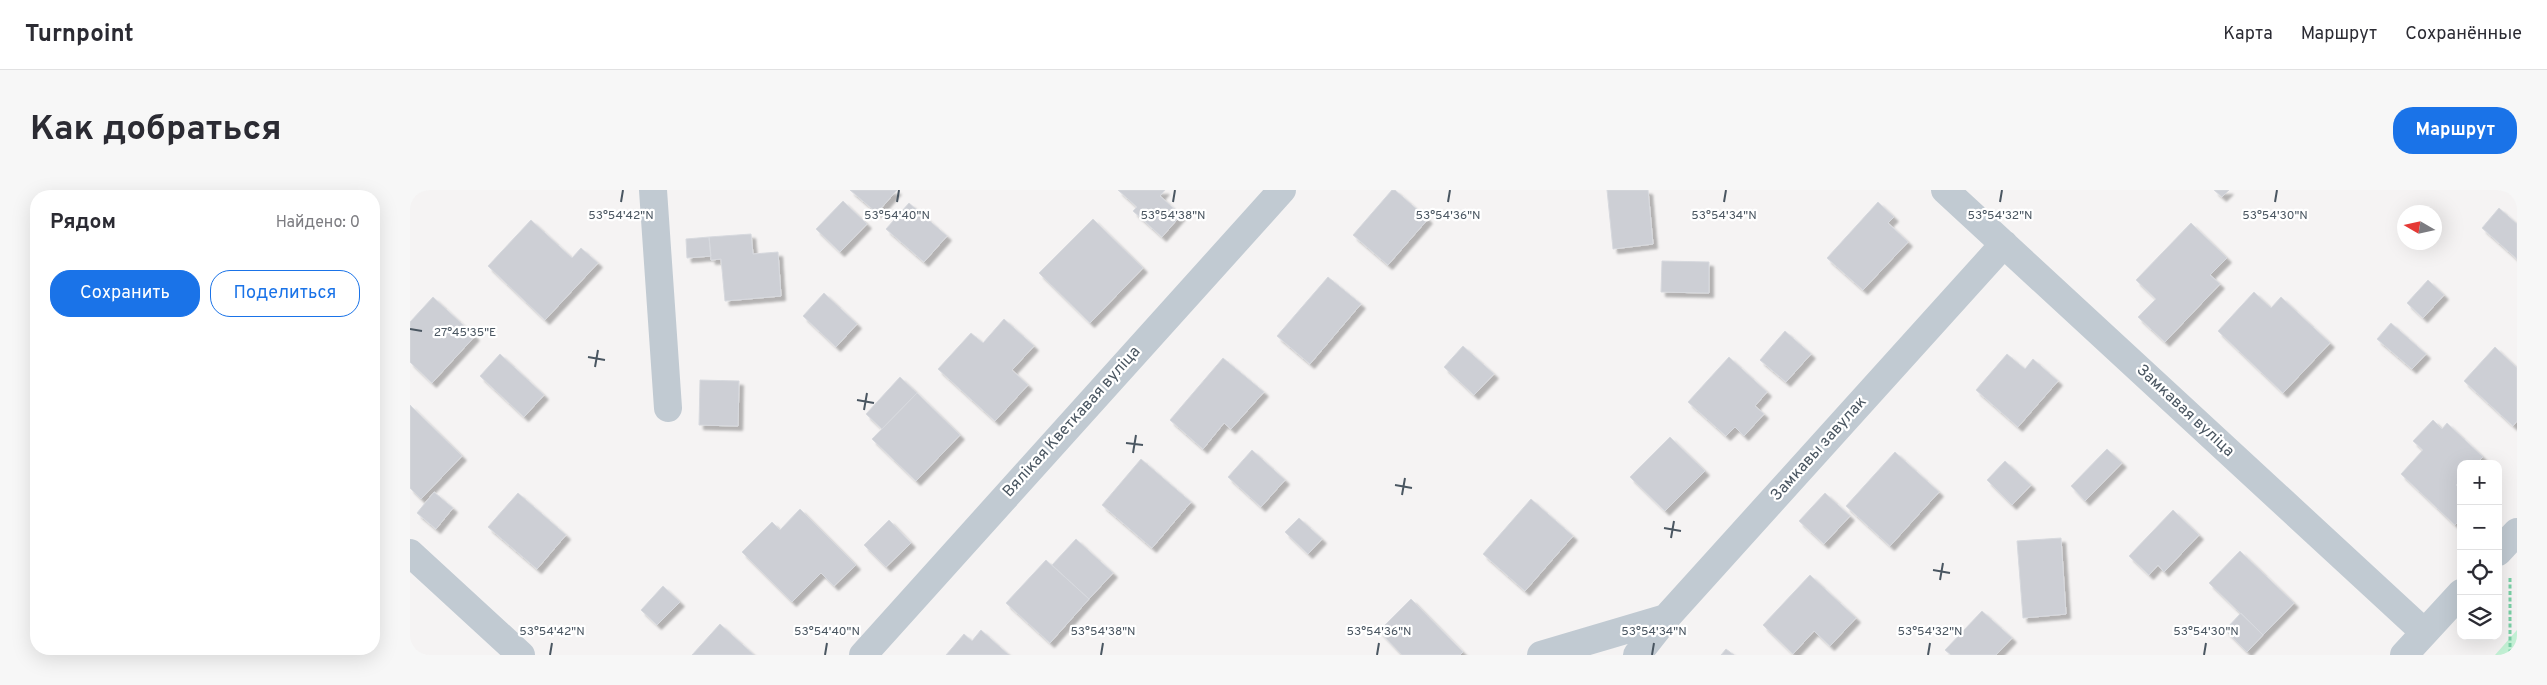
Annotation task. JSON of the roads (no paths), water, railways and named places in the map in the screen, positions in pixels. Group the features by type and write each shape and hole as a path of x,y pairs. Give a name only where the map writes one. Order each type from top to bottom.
{"street":[{"path":"653,190 668,408"},
{"name":"Вялікая Кветкавая вуліца","path":"863,655 1282,190"},
{"name":"Замкавая вуліца","path":"1945,190 2424,632"},
{"name":"Замкавы завулак","path":"1637,655 1666,618 2004,244"},
{"path":"410,553 520,655"},
{"path":"2404,655 2459,595"},
{"path":"1541,655 1666,618"}]}
